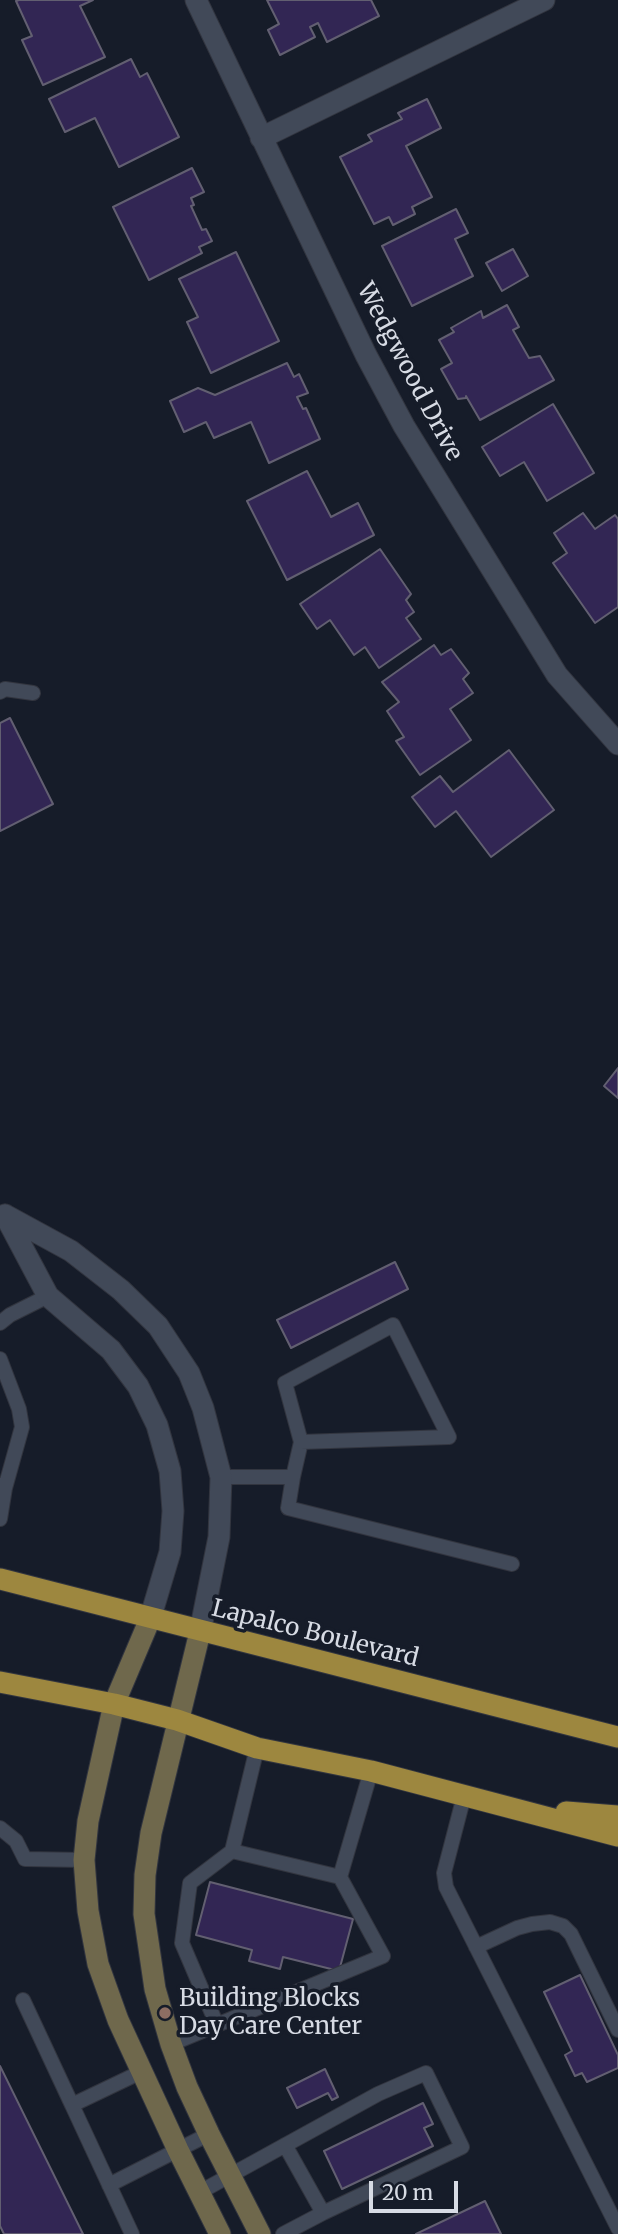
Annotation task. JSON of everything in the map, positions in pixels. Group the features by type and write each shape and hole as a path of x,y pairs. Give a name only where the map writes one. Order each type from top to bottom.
{"main road":[{"name":"Lapalco Boulevard","path":"0,1579 618,1737"},
{"path":"0,1682 114,1704 177,1720 257,1748 371,1771 618,1836"},
{"path":"515,1809 618,1815"}],"street":[{"name":"Wedgwood Drive","path":"196,0 366,355 404,426 558,675 618,744"},
{"path":"261,138 544,0"},
{"path":"3,1211 48,1296 111,1350 138,1386 157,1425 170,1471 173,1511 170,1552 150,1619 114,1704 88,1821 84,1860 88,1911 98,1964 118,2020 220,2234"},
{"path":"3,1211 71,1251 121,1290 158,1326 190,1373 203,1408 221,1477 219,1537 200,1632 151,1833 145,1875 144,1914 155,1989 171,2044 209,2134 260,2234"}],"lane":[{"path":"0,692 5,690 33,693"},
{"path":"0,1323 48,1296"},
{"path":"301,1442 449,1437 393,1325 285,1383 301,1442 288,1508 512,1564"},
{"path":"0,1359 19,1409 22,1427 2,1486 0,1519"},
{"path":"221,1477 293,1477"},
{"path":"217,2025 182,1943 190,1883 232,1851 257,1748"},
{"path":"171,2044 383,1956 340,1877 371,1771"},
{"path":"464,1796 444,1873 446,1887 618,2227"},
{"path":"0,1828 16,1841 25,1859 84,1860"},
{"path":"232,1851 340,1877"},
{"path":"476,1947 517,1927 550,1922 563,1926 570,1934 618,2031"},
{"path":"23,2000 132,2234"},
{"path":"72,2105 141,2072"},
{"path":"200,2192 378,2095 426,2073 462,2147 283,2234"},
{"path":"109,2185 209,2134"},
{"path":"285,2145 323,2213"}],"building":[{"path":"93,0 80,6 105,57 43,85 22,40 32,36 16,1"},
{"path":"267,0 371,0 379,16 327,42 318,23 310,27 315,37 280,55 268,30 279,24"},
{"path":"131,59 140,77 147,73 179,137 119,167 95,118 65,132 49,99"},
{"path":"427,99 441,128 406,146 432,197 412,207 415,214 393,225 389,217 374,224 340,157 372,141 368,135 402,119 398,113"},
{"path":"192,168 204,192 191,198 194,205 191,206 202,230 206,229 212,241 199,247 202,253 149,280 113,207"},
{"path":"456,209 468,233 455,239 473,276 412,306 382,246"},
{"path":"513,249 528,276 502,291 486,263"},
{"path":"236,252 279,341 211,373 187,322 198,317 179,279"},
{"path":"507,305 519,327 513,330 529,358 540,356 554,380 480,420 466,396 458,399 441,369 452,363 439,340 454,332 451,328 481,311 483,318"},
{"path":"287,363 294,377 299,374 308,393 297,397 303,409 306,408 320,439 269,463 251,422 214,438 206,422 184,432 170,401 198,388 215,395"},
{"path":"553,404 594,473 547,501 524,462 500,476 482,447"},
{"path":"307,471 331,517 358,503 374,535 287,580 247,501"},
{"path":"583,513 595,529 615,515 618,519 618,607 595,623 553,563 567,553 554,533"},
{"path":"380,549 411,594 406,600 414,612 406,618 421,639 379,668 365,647 354,655 330,620 317,629 300,604"},
{"path":"434,645 441,655 451,649 469,673 463,679 473,693 450,709 471,740 420,775 396,741 404,737 387,711 399,702 382,682"},
{"path":"10,718 53,804 0,831 0,723"},
{"path":"509,750 554,810 491,857 456,811 435,827 412,797 440,776 453,792"},
{"path":"618,1068 618,1098 604,1086"},
{"path":"395,1262 408,1289 291,1348 277,1320"},
{"path":"210,1882 353,1919 339,1971 283,1957 280,1969 249,1961 252,1950 196,1935"},
{"path":"580,1975 618,2055 618,2068 587,2082 582,2073 575,2076 565,2055 572,2051 544,1992"},
{"path":"0,2066 83,2234 4,2234 0,2226"},
{"path":"325,2069 338,2097 332,2100 328,2093 297,2108 287,2088"},
{"path":"423,2103 433,2124 424,2128 433,2146 342,2189 324,2151"},
{"path":"485,2201 501,2234 416,2234"}],"place":[{"name":"Building Blocks Day Care Center","path":"165,2013"}]}
